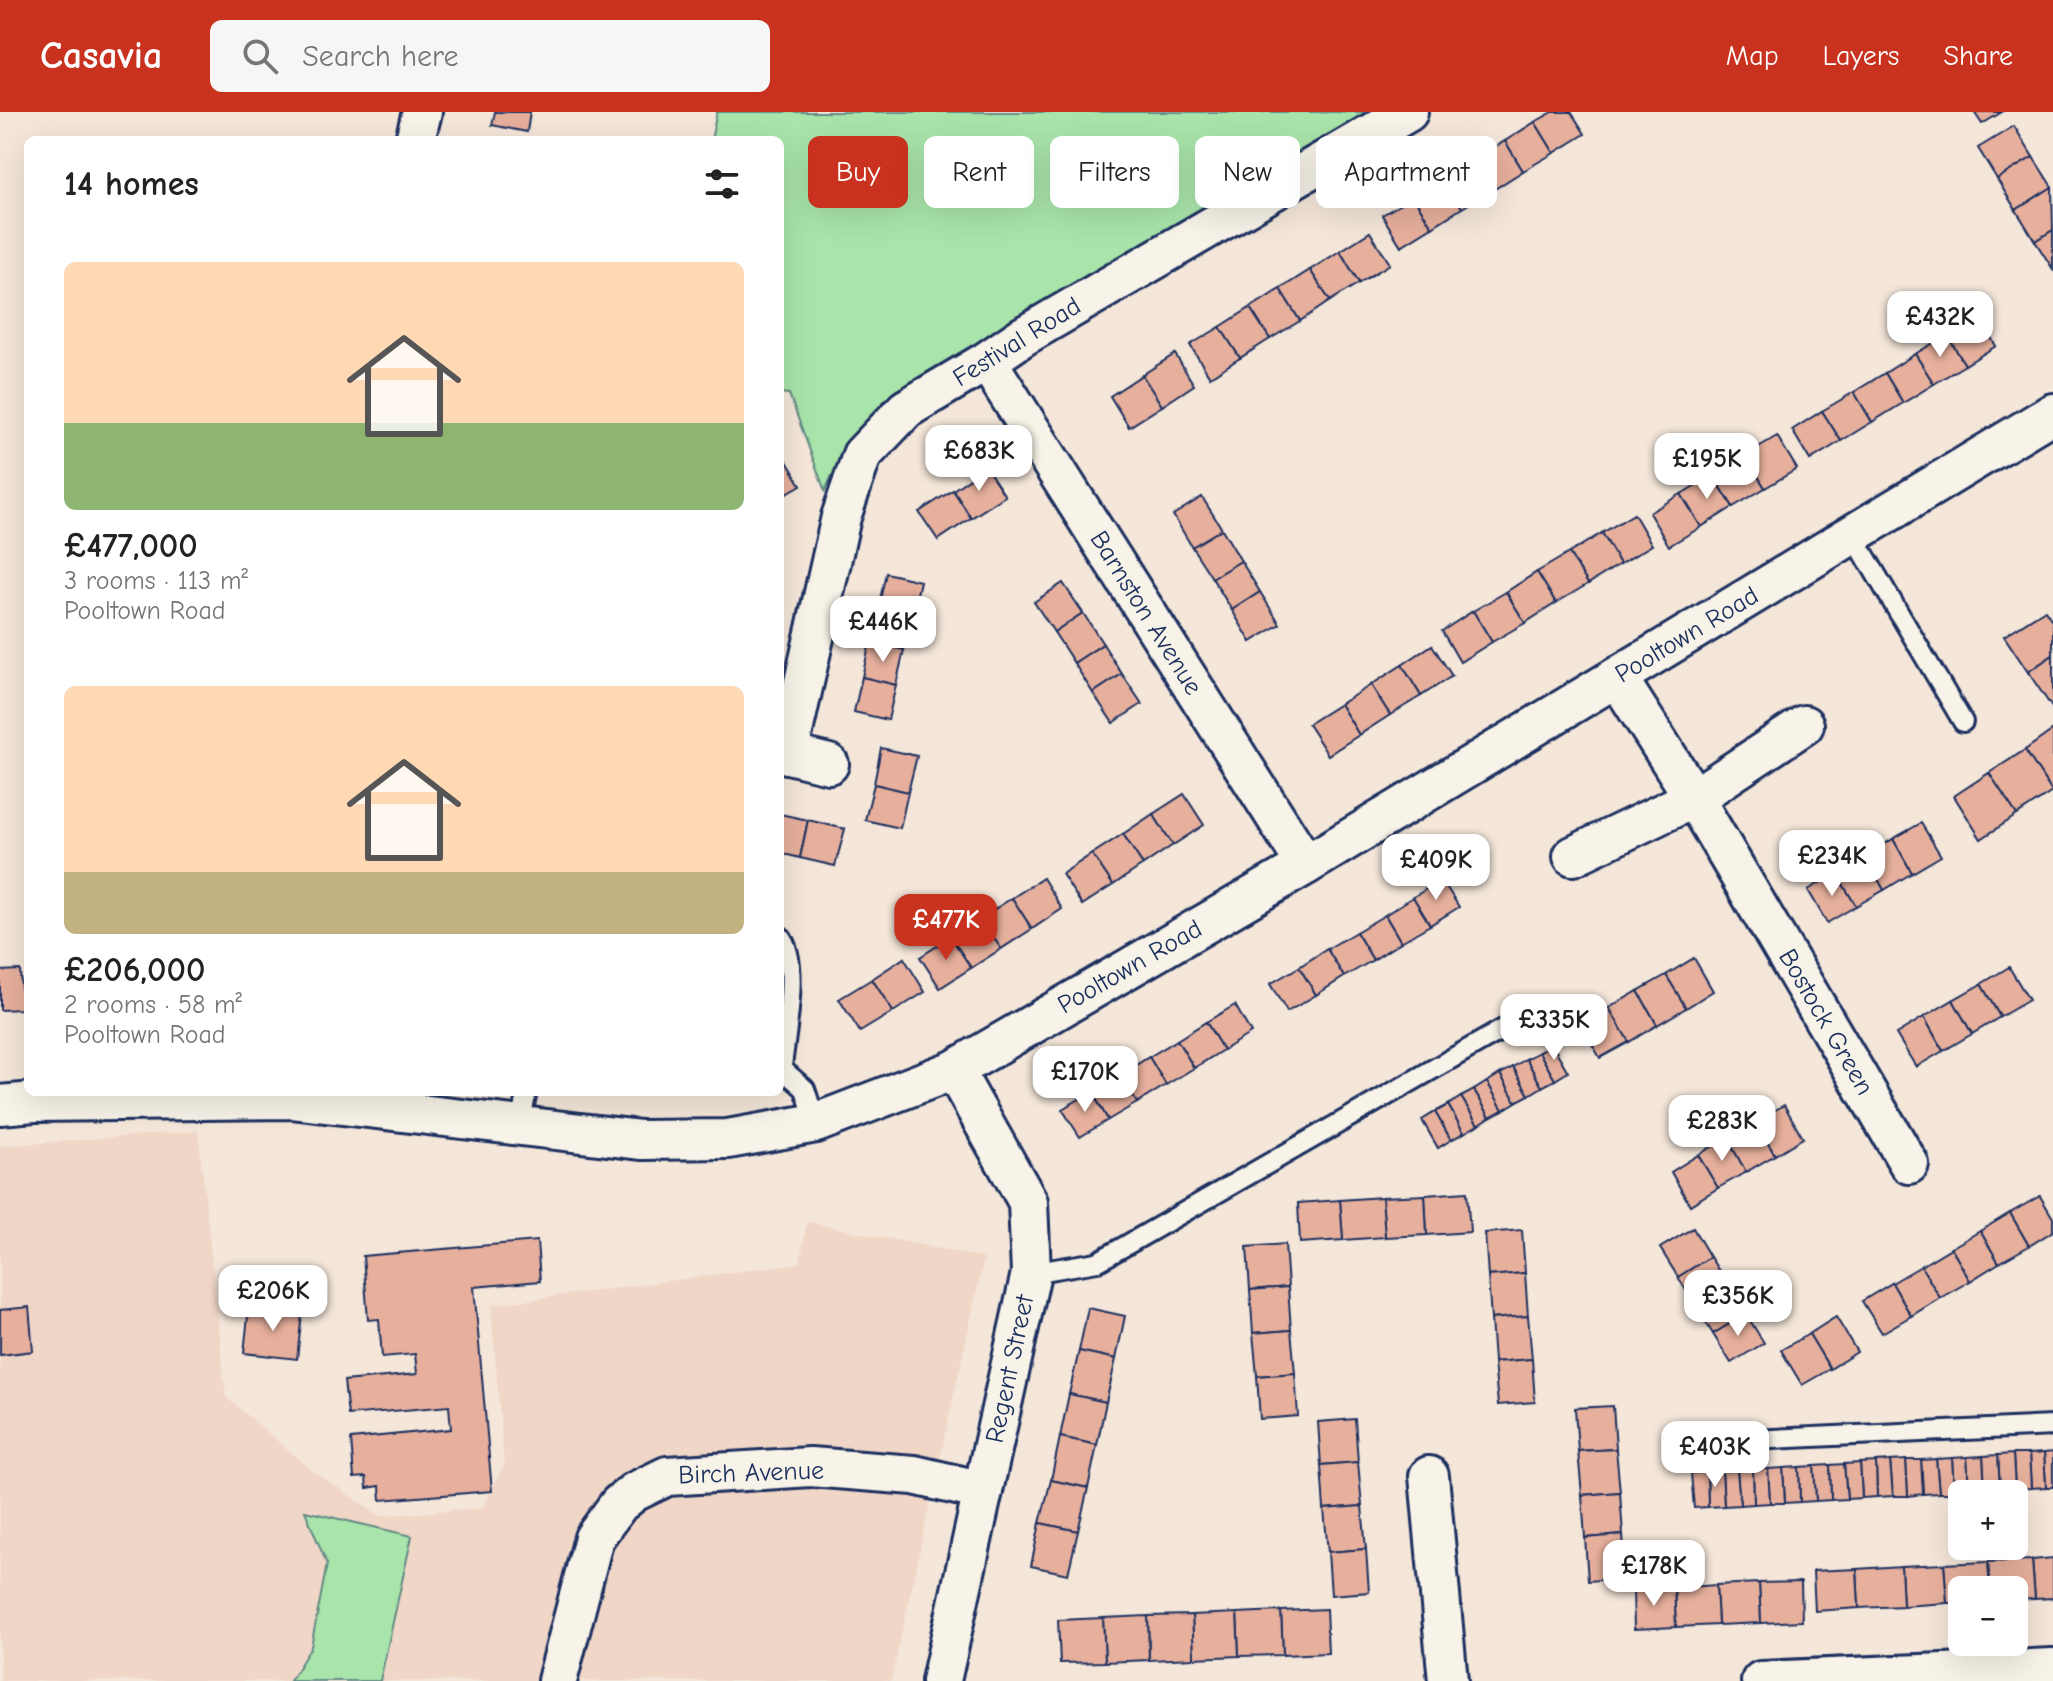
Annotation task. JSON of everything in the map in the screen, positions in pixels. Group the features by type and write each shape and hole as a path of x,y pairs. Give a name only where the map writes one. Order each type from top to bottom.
{"street":[{"path":"416,136 422,112"},
{"name":"Festival Road","path":"829,764 784,753 841,517 862,455 906,409 1022,337 1408,112"},
{"name":"Barnston Avenue","path":"987,361 1306,865"},
{"name":"Pooltown Road","path":"0,1105 291,1096 523,1110 641,1140 728,1139 816,1123 954,1070 1306,865 2053,413"},
{"name":"Bostock Green","path":"1617,677 1694,798 1909,1164"},
{"path":"1573,856 1694,798 1804,725"},
{"name":"Regent Street","path":"941,1681 1031,1273 1028,1202 954,1070"},
{"name":"Birch Avenue","path":"557,1681 594,1538 619,1504 650,1483 667,1476 810,1467 914,1475 983,1491"},
{"path":"1429,1476 1448,1681"},
{"path":"1761,1681 2053,1668"}],"lane":[{"path":"1853,535 1963,722"},
{"path":"784,941 791,964 784,1036"},
{"path":"1031,1273 1097,1262 1524,1017"},
{"path":"784,1070 805,1089 816,1123"},
{"path":"1706,1442 2053,1426"}],"shaded area":[{"path":"198,1131 226,1397 313,1471 380,1516 482,1508 504,1466 491,1305 800,1263 807,1222 984,1258 891,1681 0,1681 0,1146"}],"green space":[{"path":"717,112 1377,112 1336,136 1316,136 1316,148 1300,157 1300,136 1195,136 1195,208 1213,208 904,389 847,442 825,491 789,394 784,393 784,136 712,136"},
{"path":"305,1511 412,1536 380,1681 290,1681 311,1647 327,1564"}],"building":[{"path":"495,112 530,112 527,132 492,125"},
{"path":"1553,112 1571,112 1585,134 1554,153 1535,122"},
{"path":"1974,112 2002,112 1982,124"},
{"path":"1535,122 1554,153 1523,171 1505,141"},
{"path":"2014,126 2033,157 1997,179 1978,148"},
{"path":"1505,141 1523,171 1497,187 1497,146"},
{"path":"2033,157 2052,187 2016,210 1997,179"},
{"path":"2052,187 2053,230 2035,241 2016,210"},
{"path":"1394,208 1420,208 1432,227 1401,246 1382,215"},
{"path":"1420,208 1462,208 1432,227"},
{"path":"2053,230 2053,269 2035,241"},
{"path":"1370,232 1390,264 1359,283 1340,251"},
{"path":"1340,251 1359,283 1330,301 1310,270"},
{"path":"1310,270 1330,301 1300,321 1280,289"},
{"path":"1280,289 1300,321 1270,339 1250,308"},
{"path":"1250,308 1270,339 1240,358 1220,327"},
{"path":"1978,316 1996,346 1965,365 1947,335"},
{"path":"1220,327 1240,358 1210,377 1190,345"},
{"path":"1947,335 1965,365 1934,384 1915,354"},
{"path":"1175,354 1194,385 1162,406 1142,375"},
{"path":"1915,354 1934,384 1903,403 1885,373"},
{"path":"1885,373 1903,403 1872,422 1854,392"},
{"path":"1142,375 1162,406 1129,427 1110,396"},
{"path":"1854,392 1872,422 1841,441 1822,411"},
{"path":"1822,411 1841,441 1810,460 1792,430"},
{"path":"1777,436 1797,469 1765,488 1745,455"},
{"path":"1745,455 1765,488 1733,507 1713,475"},
{"path":"784,456 801,485 784,495"},
{"path":"986,467 1005,496 971,518 953,490"},
{"path":"1713,475 1733,507 1701,527 1681,494"},
{"path":"953,490 971,518 938,540 919,512"},
{"path":"1681,494 1701,527 1669,546 1649,513"},
{"path":"1202,497 1222,529 1192,547 1173,515"},
{"path":"1634,514 1652,545 1620,564 1602,533"},
{"path":"1222,529 1241,561 1212,578 1192,547"},
{"path":"1602,533 1620,564 1588,584 1569,553"},
{"path":"1569,553 1588,584 1556,603 1537,572"},
{"path":"1241,561 1260,592 1232,610 1212,578"},
{"path":"1537,572 1556,603 1525,623 1506,592"},
{"path":"886,573 920,581 912,616 878,608"},
{"path":"1063,583 1083,613 1054,632 1034,602"},
{"path":"1260,592 1280,624 1251,642 1232,610"},
{"path":"1506,592 1525,623 1492,642 1473,611"},
{"path":"878,608 912,616 904,650 870,642"},
{"path":"2045,610 2053,622 2053,655 2028,672 2004,636"},
{"path":"1473,611 1492,642 1460,662 1442,631"},
{"path":"1083,613 1103,644 1074,663 1054,632"},
{"path":"870,642 904,650 896,685 862,677"},
{"path":"1103,644 1122,674 1093,693 1074,663"},
{"path":"1432,645 1452,676 1421,696 1402,665"},
{"path":"2053,655 2053,709 2028,672"},
{"path":"1402,665 1421,696 1390,715 1371,685"},
{"path":"1122,674 1142,704 1113,723 1093,693"},
{"path":"862,677 896,685 888,720 854,712"},
{"path":"1371,685 1390,715 1359,735 1340,704"},
{"path":"1340,704 1359,735 1328,755 1308,724"},
{"path":"2053,730 2053,791 2052,792 2025,750"},
{"path":"881,748 917,756 908,792 874,784"},
{"path":"2025,750 2052,792 2017,815 1989,773"},
{"path":"1989,773 2017,815 1981,839 1954,796"},
{"path":"874,784 908,792 900,828 865,820"},
{"path":"1184,794 1204,825 1173,845 1153,814"},
{"path":"1153,814 1173,845 1143,865 1123,834"},
{"path":"784,815 808,820 800,858 784,854"},
{"path":"808,820 845,829 835,866 800,858"},
{"path":"1921,823 1941,856 1912,873 1893,839"},
{"path":"1123,834 1143,865 1113,885 1092,854"},
{"path":"1893,839 1912,873 1884,890 1865,856"},
{"path":"1092,854 1113,885 1082,905 1062,874"},
{"path":"1865,856 1884,890 1856,906 1836,873"},
{"path":"1836,873 1856,906 1827,923 1808,890"},
{"path":"1043,878 1062,909 1032,929 1012,898"},
{"path":"1442,880 1459,907 1430,925 1413,897"},
{"path":"1413,897 1430,925 1401,942 1385,915"},
{"path":"1012,898 1032,929 1001,949 981,918"},
{"path":"1385,915 1401,942 1373,960 1356,932"},
{"path":"981,918 1001,949 971,968 951,937"},
{"path":"1356,932 1373,960 1344,977 1327,949"},
{"path":"951,937 971,968 940,988 920,957"},
{"path":"1327,949 1344,977 1316,995 1299,967"},
{"path":"904,958 925,992 893,1012 872,979"},
{"path":"1694,958 1713,991 1686,1008 1666,975"},
{"path":"1299,967 1316,995 1287,1012 1270,984"},
{"path":"2009,967 2029,1000 2000,1017 1981,984"},
{"path":"20,970 22,1009 0,1010 0,971"},
{"path":"1666,975 1686,1008 1657,1025 1638,991"},
{"path":"872,979 893,1012 860,1032 839,999"},
{"path":"1981,984 2000,1017 1972,1034 1953,1000"},
{"path":"1638,991 1657,1025 1629,1042 1609,1008"},
{"path":"1953,1000 1972,1034 1943,1051 1924,1017"},
{"path":"1235,1005 1251,1033 1223,1050 1206,1022"},
{"path":"1609,1008 1629,1042 1600,1058 1581,1025"},
{"path":"1924,1017 1943,1051 1916,1067 1896,1034"},
{"path":"1206,1022 1223,1050 1194,1068 1177,1040"},
{"path":"1177,1040 1194,1068 1166,1085 1149,1057"},
{"path":"1552,1044 1568,1072 1555,1080 1539,1052"},
{"path":"1539,1052 1555,1080 1542,1087 1526,1059"},
{"path":"1149,1057 1166,1085 1137,1103 1120,1075"},
{"path":"1526,1059 1542,1087 1529,1095 1513,1067"},
{"path":"1513,1067 1529,1095 1516,1102 1500,1074"},
{"path":"1500,1074 1516,1102 1503,1110 1487,1082"},
{"path":"1120,1075 1137,1103 1108,1120 1092,1092"},
{"path":"1487,1082 1503,1110 1490,1117 1474,1090"},
{"path":"1474,1090 1490,1117 1478,1125 1461,1097"},
{"path":"1092,1092 1108,1120 1080,1137 1062,1109"},
{"path":"1461,1097 1478,1125 1464,1133 1448,1105"},
{"path":"1448,1105 1464,1133 1451,1140 1435,1112"},
{"path":"1784,1105 1803,1138 1775,1155 1755,1122"},
{"path":"1435,1112 1451,1140 1438,1148 1422,1120"},
{"path":"1755,1122 1775,1155 1746,1172 1727,1138"},
{"path":"1727,1138 1746,1172 1718,1188 1698,1155"},
{"path":"1698,1155 1718,1188 1690,1205 1671,1172"},
{"path":"1467,1192 1470,1232 1427,1235 1425,1195"},
{"path":"1425,1195 1427,1235 1385,1237 1382,1197"},
{"path":"2040,1196 2053,1218 2053,1231 2029,1246 2010,1213"},
{"path":"1382,1197 1385,1237 1343,1240 1340,1200"},
{"path":"1340,1200 1343,1240 1300,1243 1298,1203"},
{"path":"2010,1213 2029,1246 1999,1263 1980,1231"},
{"path":"1693,1228 1710,1257 1678,1277 1660,1248"},
{"path":"1522,1230 1525,1273 1488,1276 1485,1233"},
{"path":"1980,1231 1999,1263 1970,1281 1951,1248"},
{"path":"537,1241 540,1281 474,1287 492,1491 381,1500 380,1486 367,1488 366,1477 354,1478 351,1439 451,1429 449,1406 348,1415 344,1381 417,1374 415,1354 382,1357 379,1319 368,1320 363,1256"},
{"path":"1285,1244 1288,1287 1250,1290 1247,1247"},
{"path":"1951,1248 1970,1281 1940,1298 1921,1266"},
{"path":"1710,1257 1728,1285 1695,1305 1678,1277"},
{"path":"1921,1266 1940,1298 1911,1316 1892,1283"},
{"path":"1525,1273 1528,1316 1491,1319 1488,1276"},
{"path":"1892,1283 1911,1316 1882,1333 1862,1301"},
{"path":"1728,1285 1746,1314 1713,1334 1695,1305"},
{"path":"1288,1287 1291,1330 1253,1333 1250,1290"},
{"path":"29,1307 33,1351 0,1355 0,1310"},
{"path":"249,1307 302,1313 297,1359 244,1353"},
{"path":"1088,1308 1125,1316 1116,1359 1079,1351"},
{"path":"1746,1314 1764,1343 1731,1363 1713,1334"},
{"path":"1528,1316 1532,1359 1494,1362 1491,1319"},
{"path":"1836,1317 1857,1352 1830,1369 1809,1334"},
{"path":"1291,1330 1295,1373 1257,1376 1253,1333"},
{"path":"1809,1334 1830,1369 1802,1385 1781,1350"},
{"path":"1079,1351 1116,1359 1106,1402 1069,1394"},
{"path":"1532,1359 1535,1402 1498,1405 1494,1362"},
{"path":"1295,1373 1298,1416 1260,1419 1257,1376"},
{"path":"1069,1394 1106,1402 1097,1445 1060,1437"},
{"path":"1613,1406 1616,1449 1578,1451 1575,1408"},
{"path":"1355,1419 1358,1462 1321,1465 1318,1422"},
{"path":"1060,1437 1097,1445 1088,1488 1051,1480"},
{"path":"1616,1449 1620,1492 1582,1495 1578,1451"},
{"path":"2053,1452 2053,1487 2046,1487 2044,1453"},
{"path":"2044,1453 2046,1487 2031,1488 2029,1454"},
{"path":"2013,1454 2029,1454 2031,1488 2028,1488 2028,1480 2014,1480"},
{"path":"2013,1454 2014,1480 1999,1480 1998,1455"},
{"path":"1998,1455 1999,1480 1984,1480 1983,1456"},
{"path":"1983,1456 1984,1480 1968,1480 1967,1457"},
{"path":"1967,1457 1968,1480 1953,1480 1952,1458"},
{"path":"1952,1458 1953,1480 1948,1480 1948,1493 1939,1493 1936,1459"},
{"path":"1936,1459 1939,1493 1923,1494 1921,1460"},
{"path":"1906,1460 1921,1460 1923,1494 1908,1496"},
{"path":"1906,1460 1908,1496 1893,1496 1890,1461"},
{"path":"1890,1461 1893,1496 1877,1497 1876,1462"},
{"path":"1358,1462 1362,1506 1324,1509 1321,1465"},
{"path":"1876,1462 1877,1497 1862,1498 1860,1463"},
{"path":"1860,1463 1862,1498 1847,1499 1844,1464"},
{"path":"1844,1464 1847,1499 1831,1500 1830,1465"},
{"path":"1830,1465 1831,1500 1816,1501 1814,1466"},
{"path":"1814,1466 1816,1501 1800,1502 1799,1467"},
{"path":"1799,1467 1800,1502 1785,1503 1783,1468"},
{"path":"1783,1468 1785,1503 1770,1503 1768,1469"},
{"path":"1768,1469 1770,1503 1754,1504 1753,1470"},
{"path":"1737,1470 1753,1470 1754,1504 1740,1505"},
{"path":"1737,1470 1740,1505 1724,1506 1722,1471"},
{"path":"1722,1471 1724,1506 1708,1507 1707,1472"},
{"path":"1707,1472 1708,1507 1694,1508 1691,1473"},
{"path":"1051,1480 1088,1488 1078,1531 1040,1523"},
{"path":"1620,1492 1623,1535 1585,1538 1582,1495"},
{"path":"1362,1506 1366,1549 1328,1552 1324,1509"},
{"path":"1040,1523 1078,1531 1068,1574 1031,1566"},
{"path":"1623,1535 1626,1578 1588,1581 1585,1538"},
{"path":"1366,1549 1369,1592 1331,1595 1328,1552"},
{"path":"2053,1558 2053,1598 2035,1599 2032,1560"},
{"path":"2032,1560 2035,1599 2028,1599 2028,1576 1989,1576 1988,1562"},
{"path":"1988,1562 1989,1576 1948,1576 1947,1603 1944,1564"},
{"path":"1944,1564 1947,1603 1903,1606 1901,1566"},
{"path":"1901,1566 1903,1606 1859,1608 1857,1569"},
{"path":"1857,1569 1859,1608 1815,1611 1813,1571"},
{"path":"1801,1582 1802,1621 1761,1623 1759,1583"},
{"path":"1759,1583 1761,1623 1718,1625 1716,1585"},
{"path":"1716,1585 1718,1625 1676,1627 1674,1588"},
{"path":"1674,1588 1676,1627 1634,1629 1633,1589"},
{"path":"1326,1609 1328,1653 1283,1655 1281,1611"},
{"path":"1281,1611 1283,1655 1239,1656 1237,1613"},
{"path":"1237,1613 1239,1656 1194,1658 1192,1615"},
{"path":"1192,1615 1194,1658 1149,1660 1148,1616"},
{"path":"1148,1616 1149,1660 1105,1662 1103,1618"},
{"path":"1103,1618 1105,1662 1060,1663 1058,1620"}]}
